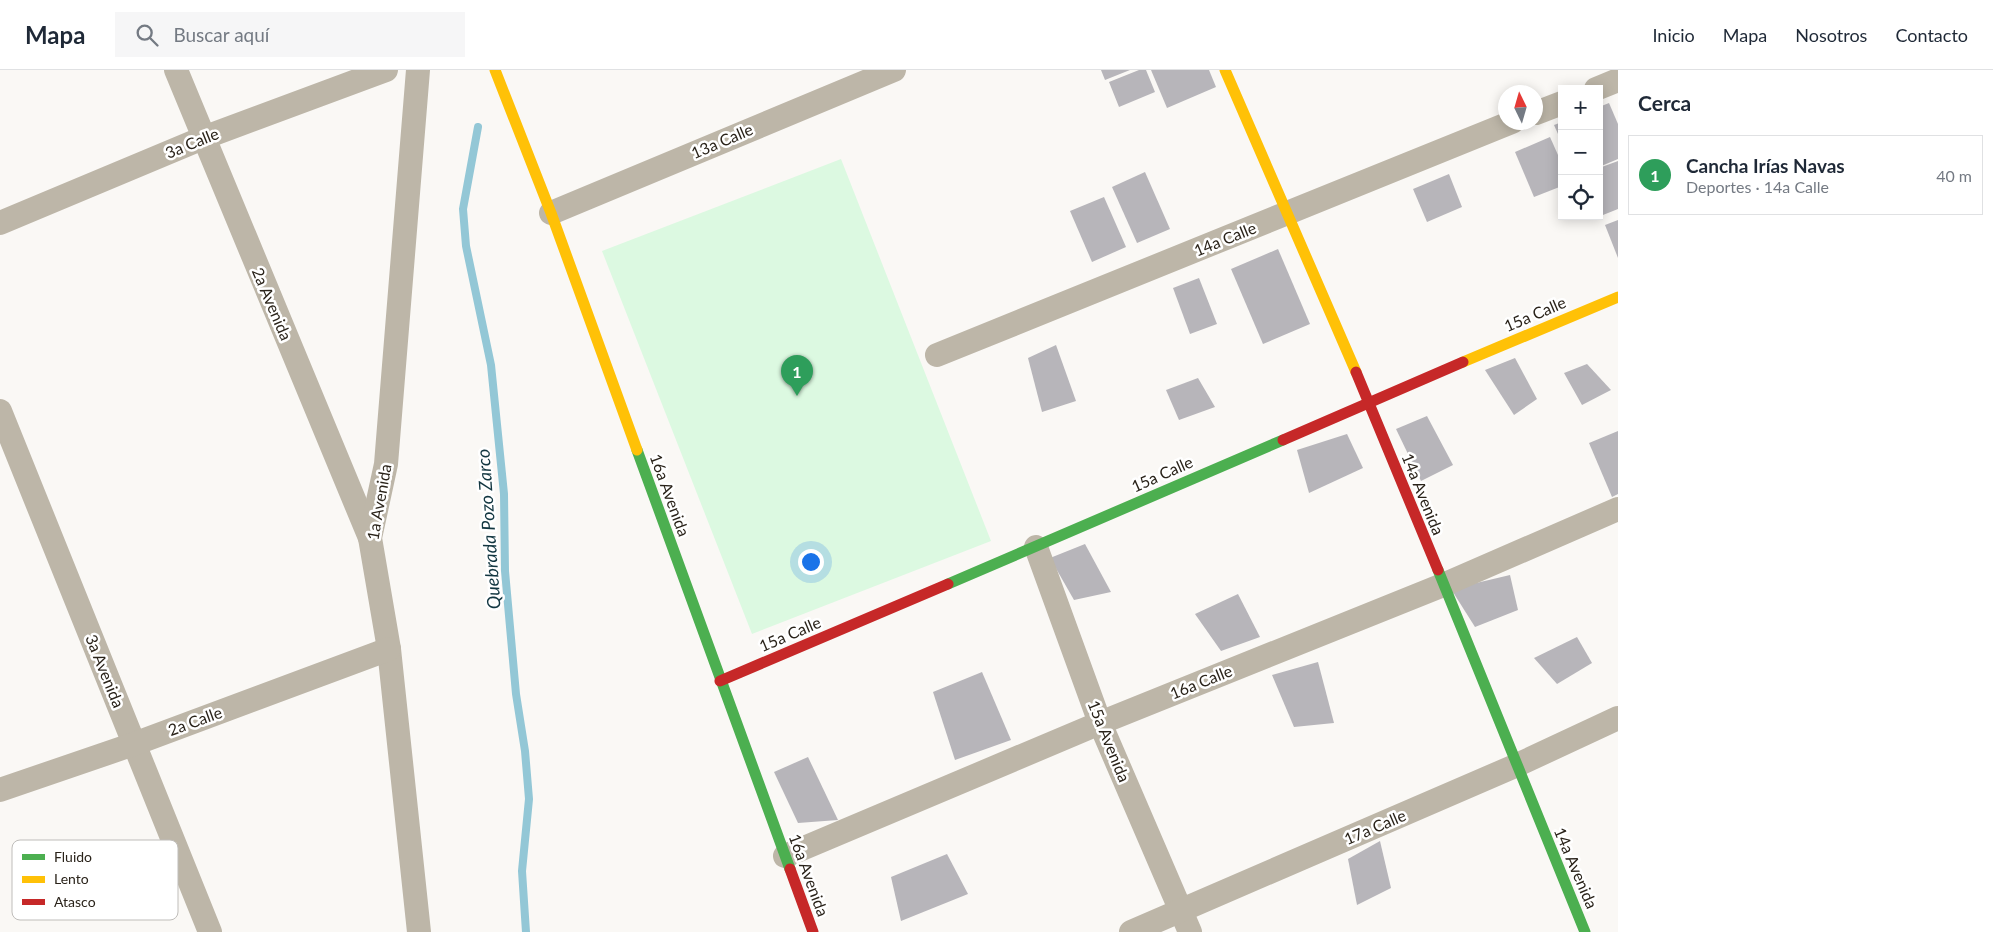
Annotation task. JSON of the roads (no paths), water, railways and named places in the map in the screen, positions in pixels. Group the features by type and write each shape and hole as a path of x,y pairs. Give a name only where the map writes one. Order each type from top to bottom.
{"street":[{"name":"2a Avenida","path":"176,70 370,538"},
{"name":"3a Calle","path":"0,223 203,138 386,70"},
{"name":"1a Avenida","path":"418,70 386,464 370,538 389,648 419,932"},
{"name":"16a Avenida","path":"495,70 551,213 813,932"},
{"name":"13a Calle","path":"551,213 894,70"},
{"name":"14a Avenida","path":"1225,70 1368,401 1585,932"},
{"path":"1603,86 1618,80"},
{"path":"1543,110 1558,104"},
{"name":"14a Calle","path":"937,355 1498,128"},
{"name":"15a Calle","path":"720,681 1036,547 1368,401 1618,296"},
{"name":"3a Avenida","path":"0,411 173,840"},
{"name":"16a Calle","path":"785,856 1100,723 1443,585 1618,509"},
{"name":"15a Avenida","path":"1036,547 1100,723 1186,922"},
{"name":"2a Calle","path":"0,790 134,744 389,648"},
{"name":"17a Calle","path":"1131,932 1186,922 1618,718"},
{"name":"3a Avenida","path":"178,853 210,932"}],"waterway":[{"name":"Quebrada Pozo Zarco","path":"478,127 463,209 466,246 491,365 504,494 505,571 516,694 525,751 529,799 522,871 526,932"}],"place":[{"name":"Cancha Irías Navas","path":"797,396"}]}
